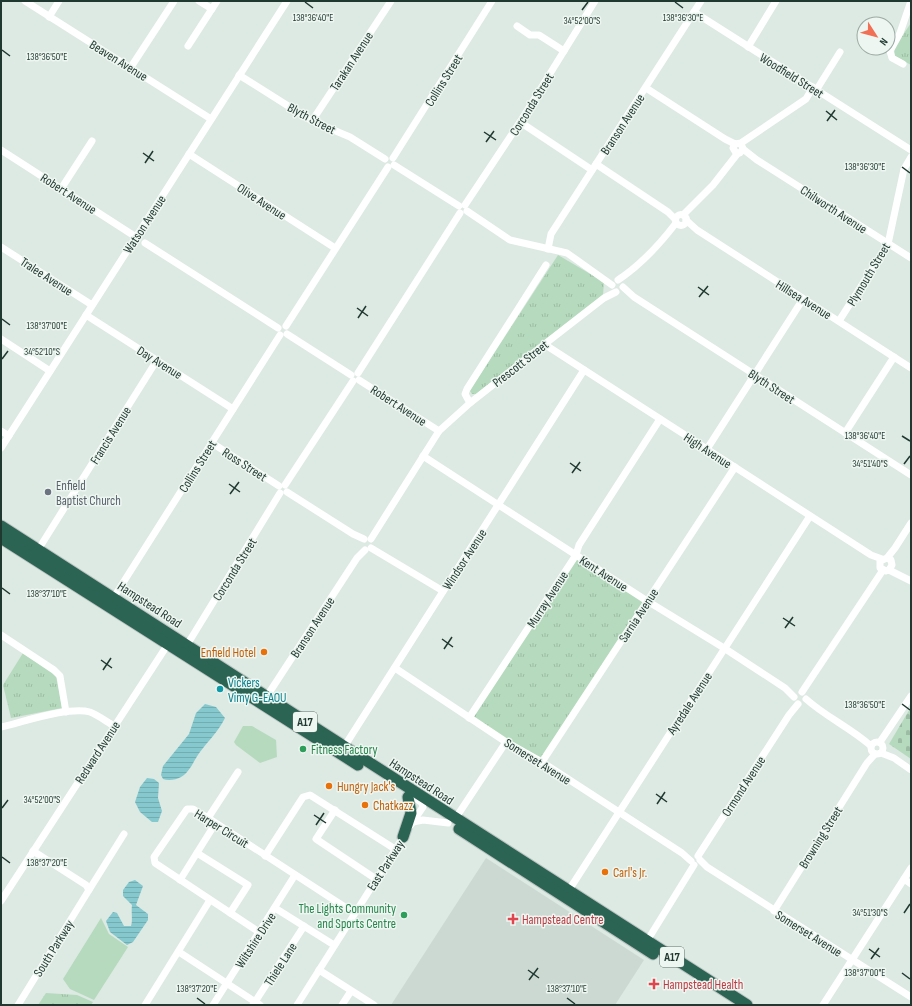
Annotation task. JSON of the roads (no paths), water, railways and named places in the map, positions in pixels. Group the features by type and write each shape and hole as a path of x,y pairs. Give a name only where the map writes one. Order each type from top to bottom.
{"highway":[{"name":"Hampstead Road","path":"1,526 35,554"},
{"name":"Hampstead Road","path":"1,538 35,554 111,602 452,822 567,893 645,944 733,1005"},
{"name":"Hampstead Road","path":"264,700 344,747 409,794 423,806 452,822"},
{"path":"403,837 411,813 409,794"},
{"name":"Hampstead Road","path":"645,944 747,1005"}],"street":[{"name":"Beaven Avenue","path":"26,1 49,17 131,66 211,119"},
{"path":"49,17 59,1"},
{"path":"131,66 174,1"},
{"path":"199,1 212,9"},
{"path":"188,46 217,1"},
{"name":"Watson Avenue","path":"1,448 287,1"},
{"name":"Tarakan Avenue","path":"312,121 391,1"},
{"name":"Collins Street","path":"111,602 335,248 392,164 492,1"},
{"name":"Corconda Street","path":"184,649 283,489 520,122 595,1"},
{"name":"Branson Avenue","path":"548,249 551,234 701,1"},
{"path":"748,47 776,1"},
{"path":"903,64 892,58 890,51 902,30 911,1"},
{"name":"Woodfield Street","path":"694,12 911,150"},
{"path":"517,26 530,35 539,35 564,51"},
{"name":"Prescott Street","path":"439,431 470,403 604,298 617,286 713,185 738,148 752,135 806,99 840,52"},
{"name":"Blyth Street","path":"239,75 312,121 350,137 385,159 389,157 392,164 510,240 566,253 911,475"},
{"name":"Chilworth Avenue","path":"646,88 911,258"},
{"name":"Hillsea Avenue","path":"520,122 697,230 911,368"},
{"path":"61,189 92,141"},
{"name":"Robert Avenue","path":"1,150 136,237"},
{"name":"Olive Avenue","path":"189,154 335,248"},
{"name":"Plymouth Street","path":"839,321 888,244 904,169 911,157"},
{"name":"Robert Avenue","path":"145,243 439,431"},
{"name":"Tralee Avenue","path":"1,246 92,305"},
{"path":"470,403 465,394 467,389 546,265"},
{"path":"707,450 803,299"},
{"name":"Day Avenue","path":"86,315 233,409"},
{"path":"1,339 50,371"},
{"name":"High Avenue","path":"544,344 911,581"},
{"path":"845,433 894,357"},
{"name":"Francis Avenue","path":"35,554 157,360"},
{"name":"Windsor Avenue","path":"344,747 584,370"},
{"name":"Murray Avenue","path":"469,718 576,555 579,545 660,419"},
{"name":"Branson Avenue","path":"264,700 439,431"},
{"path":"1,432 9,436"},
{"name":"Ross Street","path":"212,443 443,591"},
{"name":"Kent Avenue","path":"423,456 647,601 724,648 911,770"},
{"name":"Sarnia Avenue","path":"542,762 735,467"},
{"name":"Ayredale Avenue","path":"567,893 810,516"},
{"name":"Ormond Avenue","path":"645,944 696,861 911,523"},
{"path":"1,635 54,670 60,676 66,712"},
{"name":"Redward Avenue","path":"1,901 170,640"},
{"name":"Somerset Avenue","path":"395,668 506,742 542,762 618,813 707,867 911,997"},
{"name":"Browning Street","path":"774,911 911,696"},
{"path":"1,727 66,712 84,711 92,713 114,726"},
{"path":"413,822 423,820 452,822 506,742"},
{"path":"208,818 238,772"},
{"path":"265,856 303,797 314,796 395,849"},
{"name":"East Parkway","path":"297,1005 423,806"},
{"name":"Harper Circuit","path":"259,932 155,863 154,857 187,809 193,810 208,818 354,913"},
{"path":"335,810 316,839 376,879"},
{"path":"180,880 216,824"},
{"name":"South Parkway","path":"18,1005 124,834"},
{"path":"33,851 86,884 89,890"},
{"path":"197,853 248,885 230,913"},
{"path":"823,1005 911,868"},
{"name":"Wiltshire Drive","path":"213,1005 296,875"},
{"path":"904,879 911,884"},
{"path":"145,1005 210,900"},
{"path":"275,908 334,945"},
{"name":"Thiele Lane","path":"256,1004 304,926"},
{"path":"179,952 228,982 256,1004"},
{"path":"319,970 374,1005"},
{"path":"342,1005 351,991"}],"water":[{"path":"205,704 216,707 225,718 184,775 174,779 163,779 161,775 163,766 189,734 196,713"},
{"path":"147,778 154,779 159,783 158,798 162,811 158,822 152,822 140,812 135,802 140,787"},
{"path":"135,880 143,886 136,905 148,914 148,920 133,942 127,945 110,932 106,921 113,912 117,913 124,926 131,926 132,905 123,896 123,890 129,882"}],"place":[{"name":"Enfield Baptist Church","path":"48,492"},
{"name":"Enfield Hotel","path":"264,652"},
{"name":"Vickers Vimy G-EAOU","path":"220,689"},
{"name":"Fitness Factory","path":"303,749"},
{"name":"Hungry Jack's","path":"329,786"},
{"name":"Chatkazz","path":"365,805"},
{"name":"Carl's Jr.","path":"605,872"},
{"name":"The Lights Community and Sports Centre","path":"404,915"},
{"name":"Hampstead Centre","path":"513,919"},
{"name":"Hampstead Health","path":"654,984"}]}
